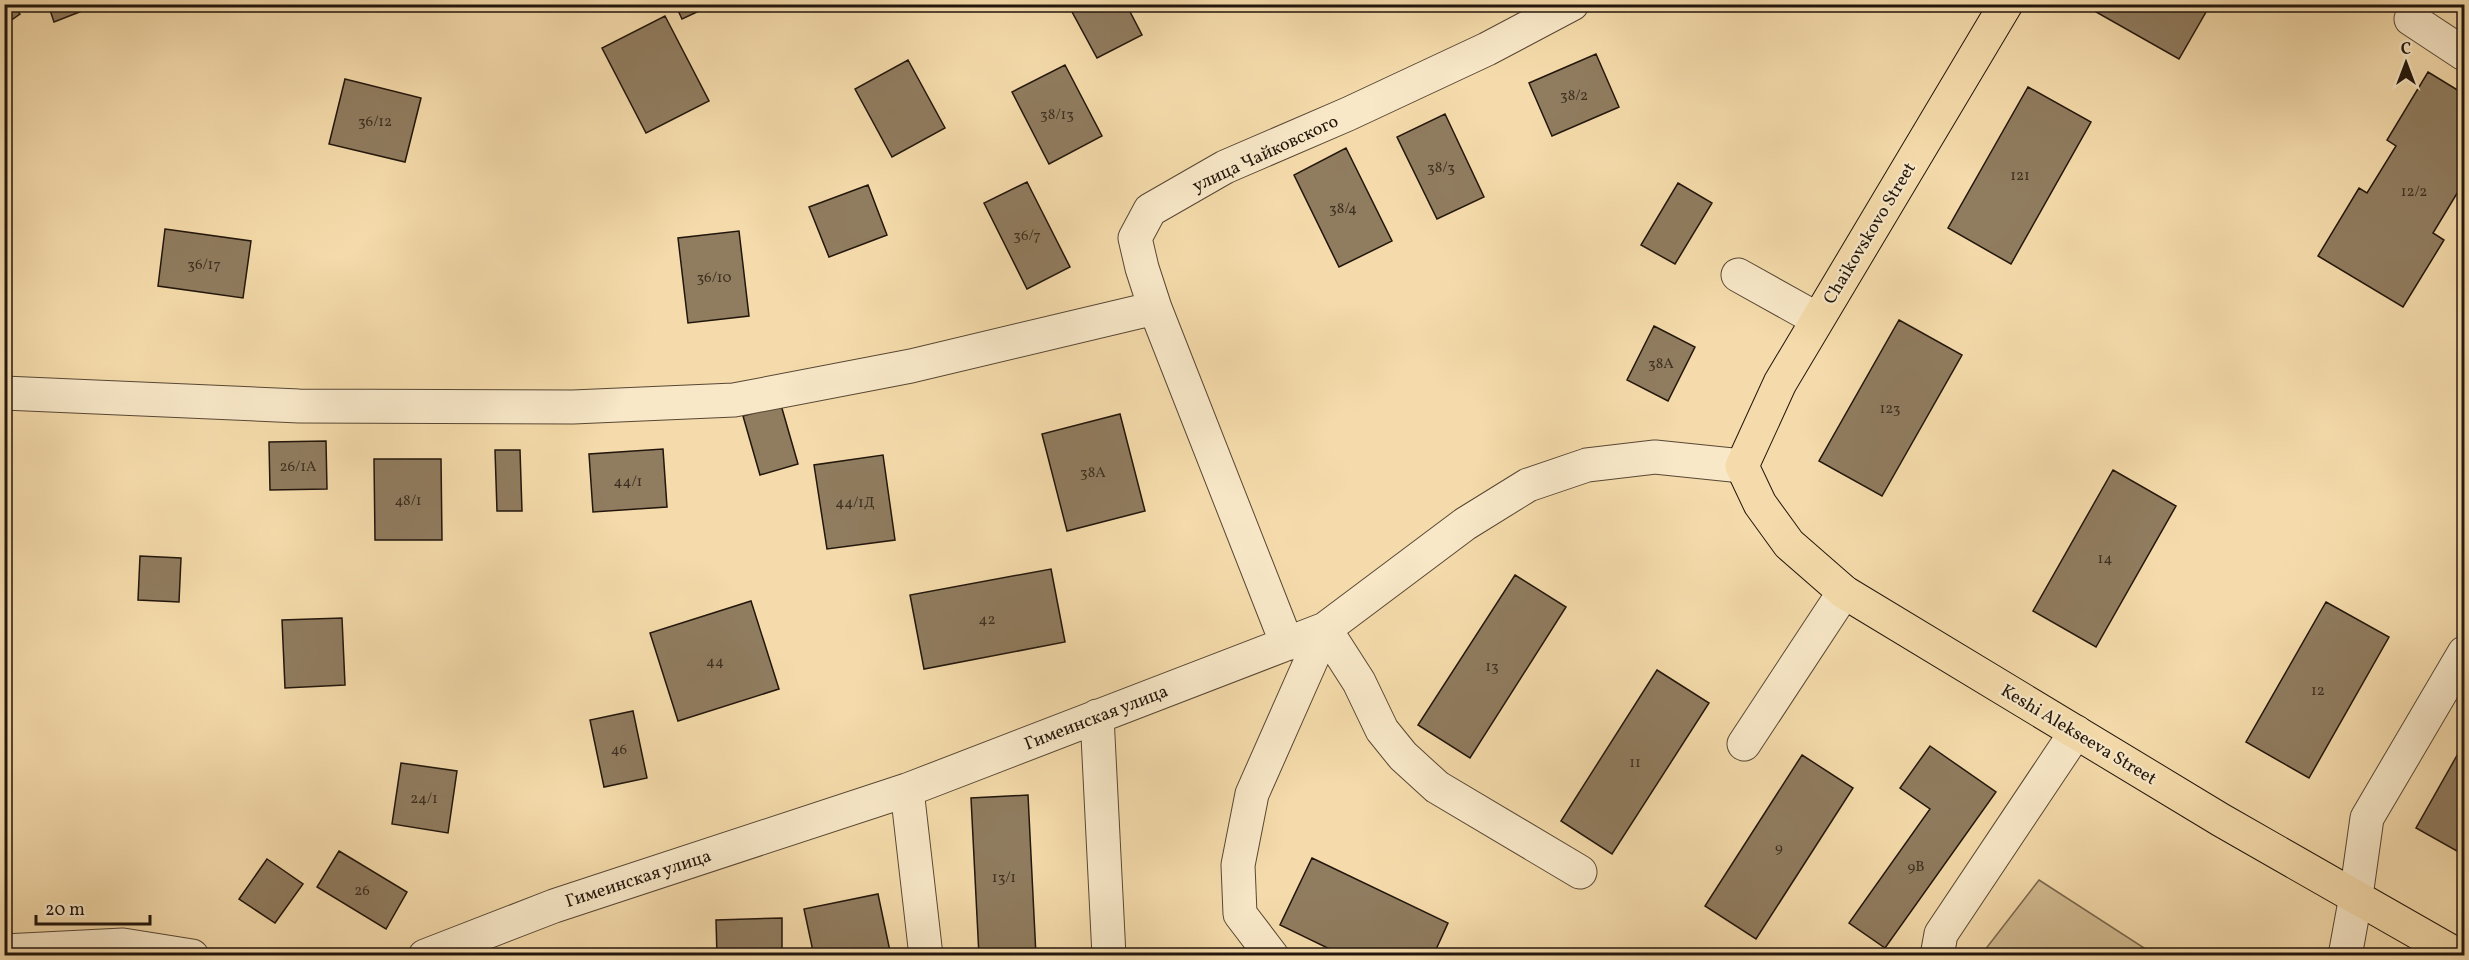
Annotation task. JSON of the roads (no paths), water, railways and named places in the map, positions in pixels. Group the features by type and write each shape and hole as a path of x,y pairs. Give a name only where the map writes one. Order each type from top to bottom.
{"main road":[{"name":"Chaikovskovo Street","path":"1742,466 1780,383 2006,4"},
{"name":"Keshi Alekseeva Street","path":"1742,466 1760,504 1789,543 1844,592 2221,820 2459,956"}],"street":[{"name":"улица Чайковского","path":"1287,644 1155,308 1135,238 1150,210 1225,167 1348,114 1487,49 1572,4"},
{"path":"2417,4 2411,19 2464,54"},
{"path":"1738,275 1817,319"},
{"path":"4,393 311,406 573,407 734,400 911,366 1155,308"},
{"name":"Гимеинская улица","path":"425,956 554,906 907,790 1325,629 1465,524 1527,485 1587,465 1654,457 1742,466"},
{"path":"1744,744 1844,592"},
{"path":"1325,629 1359,682 1382,730 1402,756 1437,787 1581,872"},
{"path":"1272,956 1240,914 1238,865 1252,794 1325,629"},
{"path":"2345,956 2367,818 2464,653"},
{"path":"1097,716 1109,956"},
{"path":"1937,956 1941,934 2076,732"},
{"path":"907,790 926,956"},
{"path":"4,951 123,945 192,956"}]}
